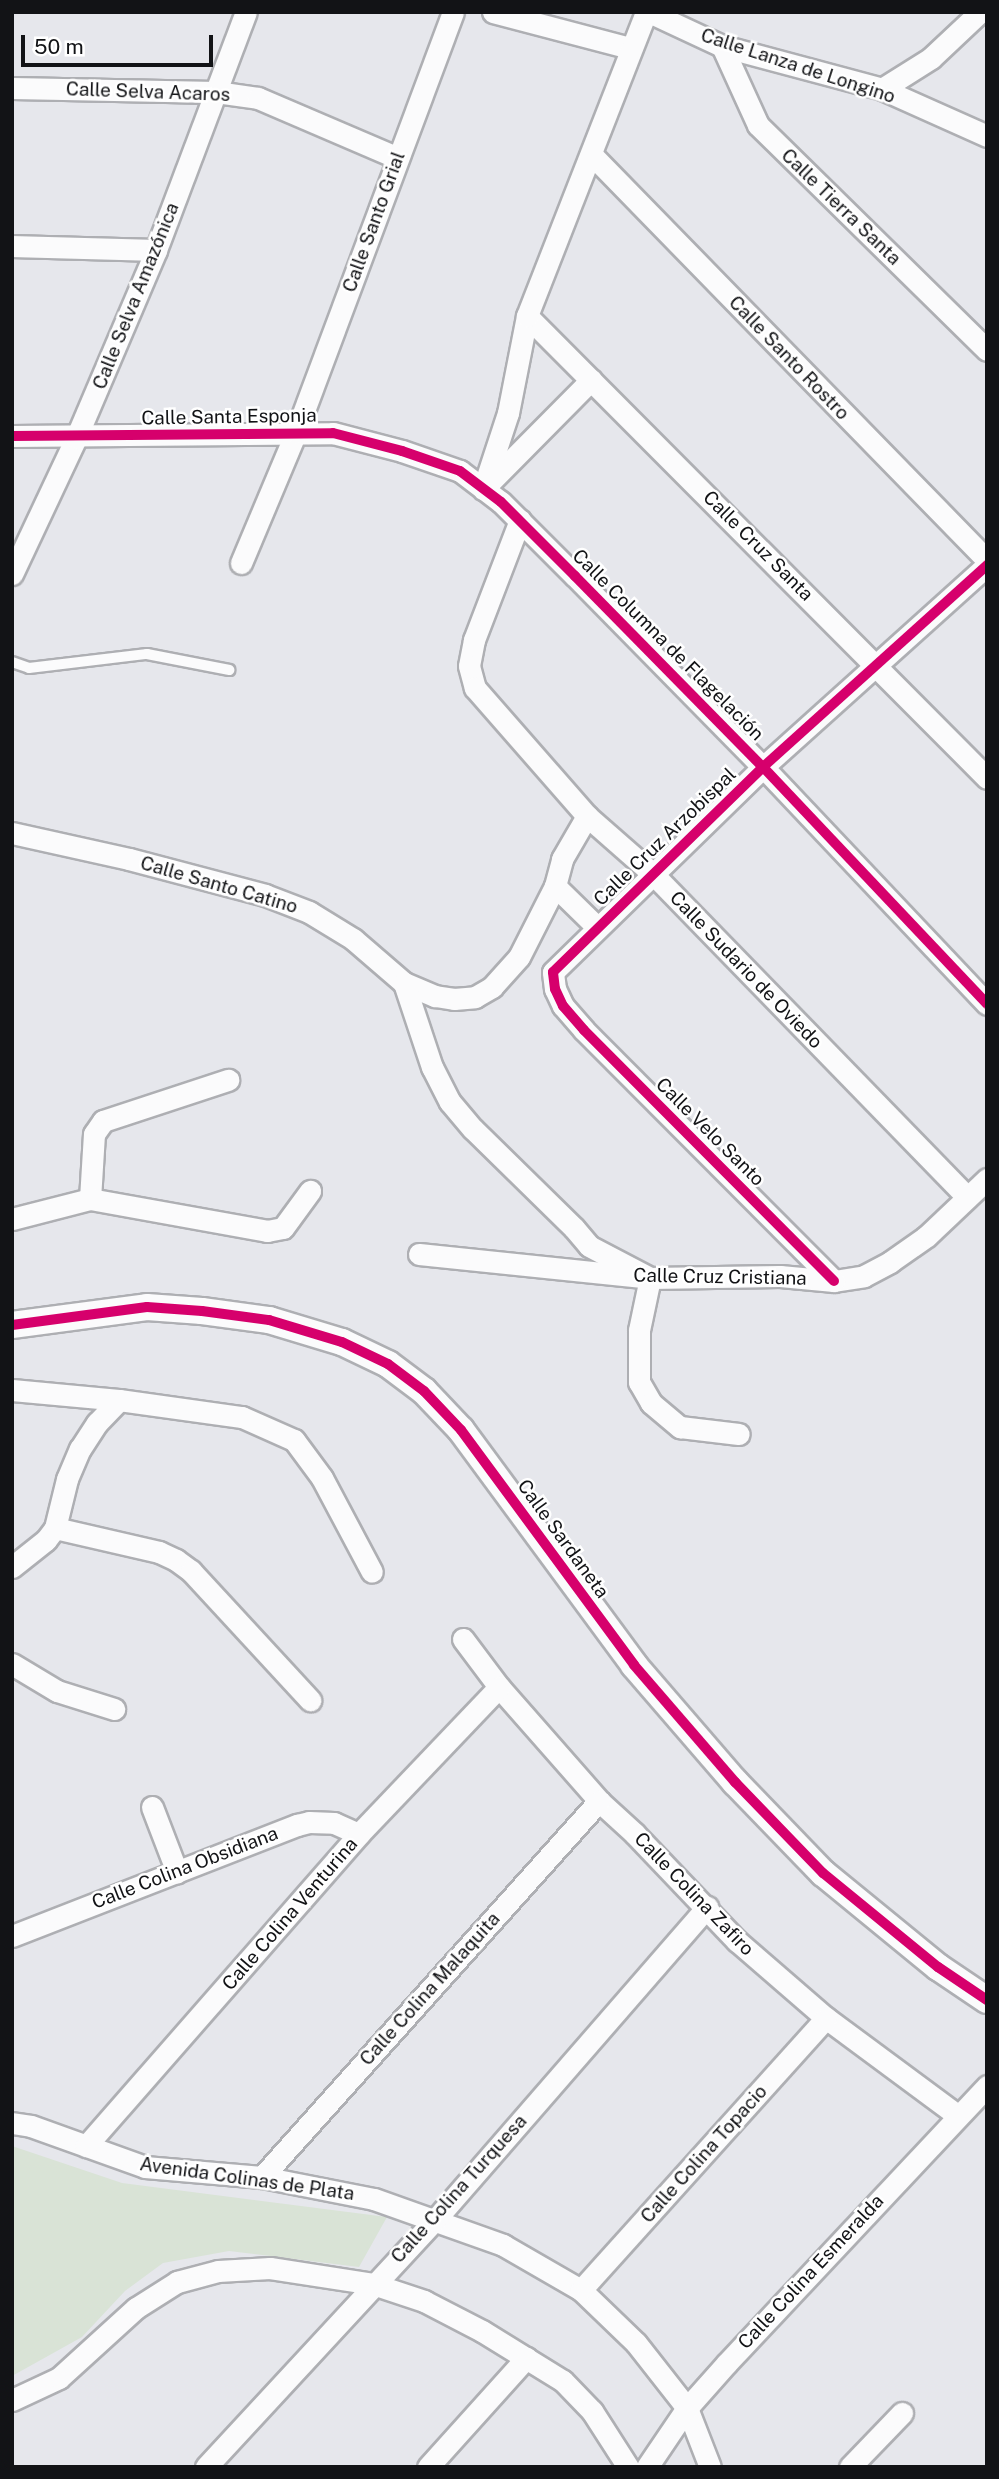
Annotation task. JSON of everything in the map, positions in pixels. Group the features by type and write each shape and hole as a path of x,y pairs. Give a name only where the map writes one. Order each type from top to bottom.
{"street":[{"name":"Calle Selva Amazónica","path":"12,574 76,438 156,250 246,12"},
{"name":"Calle Santo Grial","path":"241,563 296,432 453,12"},
{"path":"494,12 630,48"},
{"path":"483,489 508,413 527,316 592,155 630,48 648,12"},
{"name":"Calle Lanza de Longino","path":"648,12 722,46 882,89 987,136"},
{"path":"882,89 931,58 980,12"},
{"name":"Calle Tierra Santa","path":"722,46 758,125 987,350"},
{"name":"Calle Selva Acaros","path":"12,88 216,92 258,98 398,158"},
{"name":"Calle Santo Rostro","path":"592,155 987,563"},
{"path":"12,246 156,250"},
{"name":"Calle Cruz Santa","path":"527,316 876,664 987,779"},
{"path":"483,489 591,380"},
{"name":"Calle Santa Esponja","path":"12,436 76,438 333,433 402,451 460,471"},
{"name":"Calle Columna de Flagelación","path":"460,471 520,520 763,767 987,1004"},
{"name":"Calle Sudario de Oviedo","path":"520,520 474,640 469,666 475,688 587,816 653,874 967,1197"},
{"name":"Calle Cruz Arzobispal","path":"563,1006 555,989 553,972 763,767 987,563"},
{"path":"404,983 435,996 454,999 475,997 492,987 519,957 555,886 562,859 587,816"},
{"name":"Calle Santo Catino","path":"12,833 130,859 265,895 309,912 353,939 404,983"},
{"path":"555,886 597,927"},
{"path":"404,983 432,1067 458,1111 589,1246 650,1278 639,1329 639,1382 651,1403 680,1427 739,1434"},
{"name":"Calle Velo Santo","path":"563,1006 834,1281"},
{"path":"90,1199 94,1134 103,1121 228,1080"},
{"name":"Calle Cruz Cristiana","path":"419,1254 650,1278 780,1276 834,1281 864,1276 890,1262 927,1236 987,1179"},
{"path":"12,1219 90,1199 267,1231 283,1228 310,1191"},
{"name":"Calle Sardaneta","path":"12,1325 147,1307 202,1311 269,1320 342,1342 388,1364 424,1391 461,1430 634,1665 735,1783 823,1873 938,1967 987,2000"},
{"path":"12,1390 119,1400 242,1417 294,1440 322,1478 372,1572"},
{"path":"12,1567 46,1540 55,1528 67,1479 80,1449 97,1423 119,1400"},
{"path":"55,1528 159,1552 176,1560 191,1571 310,1700"},
{"name":"Calle Colina Zafiro","path":"463,1639 499,1687 599,1801 707,1907 737,1941 826,2018 957,2115"},
{"path":"12,1664 57,1691 114,1709"},
{"name":"Calle Colina Venturina","path":"86,2146 359,1834 499,1687"},
{"name":"Calle Colina Malaquita","path":"262,2177 599,1801"},
{"path":"152,1807 177,1872"},
{"name":"Calle Colina Obsidiana","path":"12,1936 309,1822 334,1823 359,1834"},
{"name":"Calle Colina Turquesa","path":"206,2467 435,2220 707,1907"},
{"name":"Calle Colina Topacio","path":"581,2290 826,2018"},
{"name":"Calle Colina Esmeralda","path":"647,2467 687,2408 957,2115 987,2086"},
{"name":"Avenida Colinas de Plata","path":"12,2123 145,2167 262,2177 374,2199 503,2245 581,2290 636,2343 687,2408 710,2467"},
{"path":"12,2400 59,2378 136,2308 177,2282 218,2271 270,2268 373,2284 424,2301 563,2381 592,2411 628,2467"},
{"path":"428,2467 526,2358"},
{"path":"853,2466 902,2413"}],"lane":[{"path":"12,662 29,668 148,654 229,670"}],"shaded area":[{"path":"12,2146 122,2183 387,2217 359,2267 229,2251 163,2263 125,2291 82,2337 12,2376"}],"cycle path":[{"path":"12,436 333,433 402,451 460,471 501,502 575,576 763,767 987,1004"},
{"path":"834,1281 584,1030 563,1006 555,989 553,972 763,767 987,565"},
{"path":"12,1325 147,1307 202,1311 269,1320 342,1342 388,1364 424,1391 461,1430 634,1665 735,1782 823,1873 938,1967 987,2000"}]}
